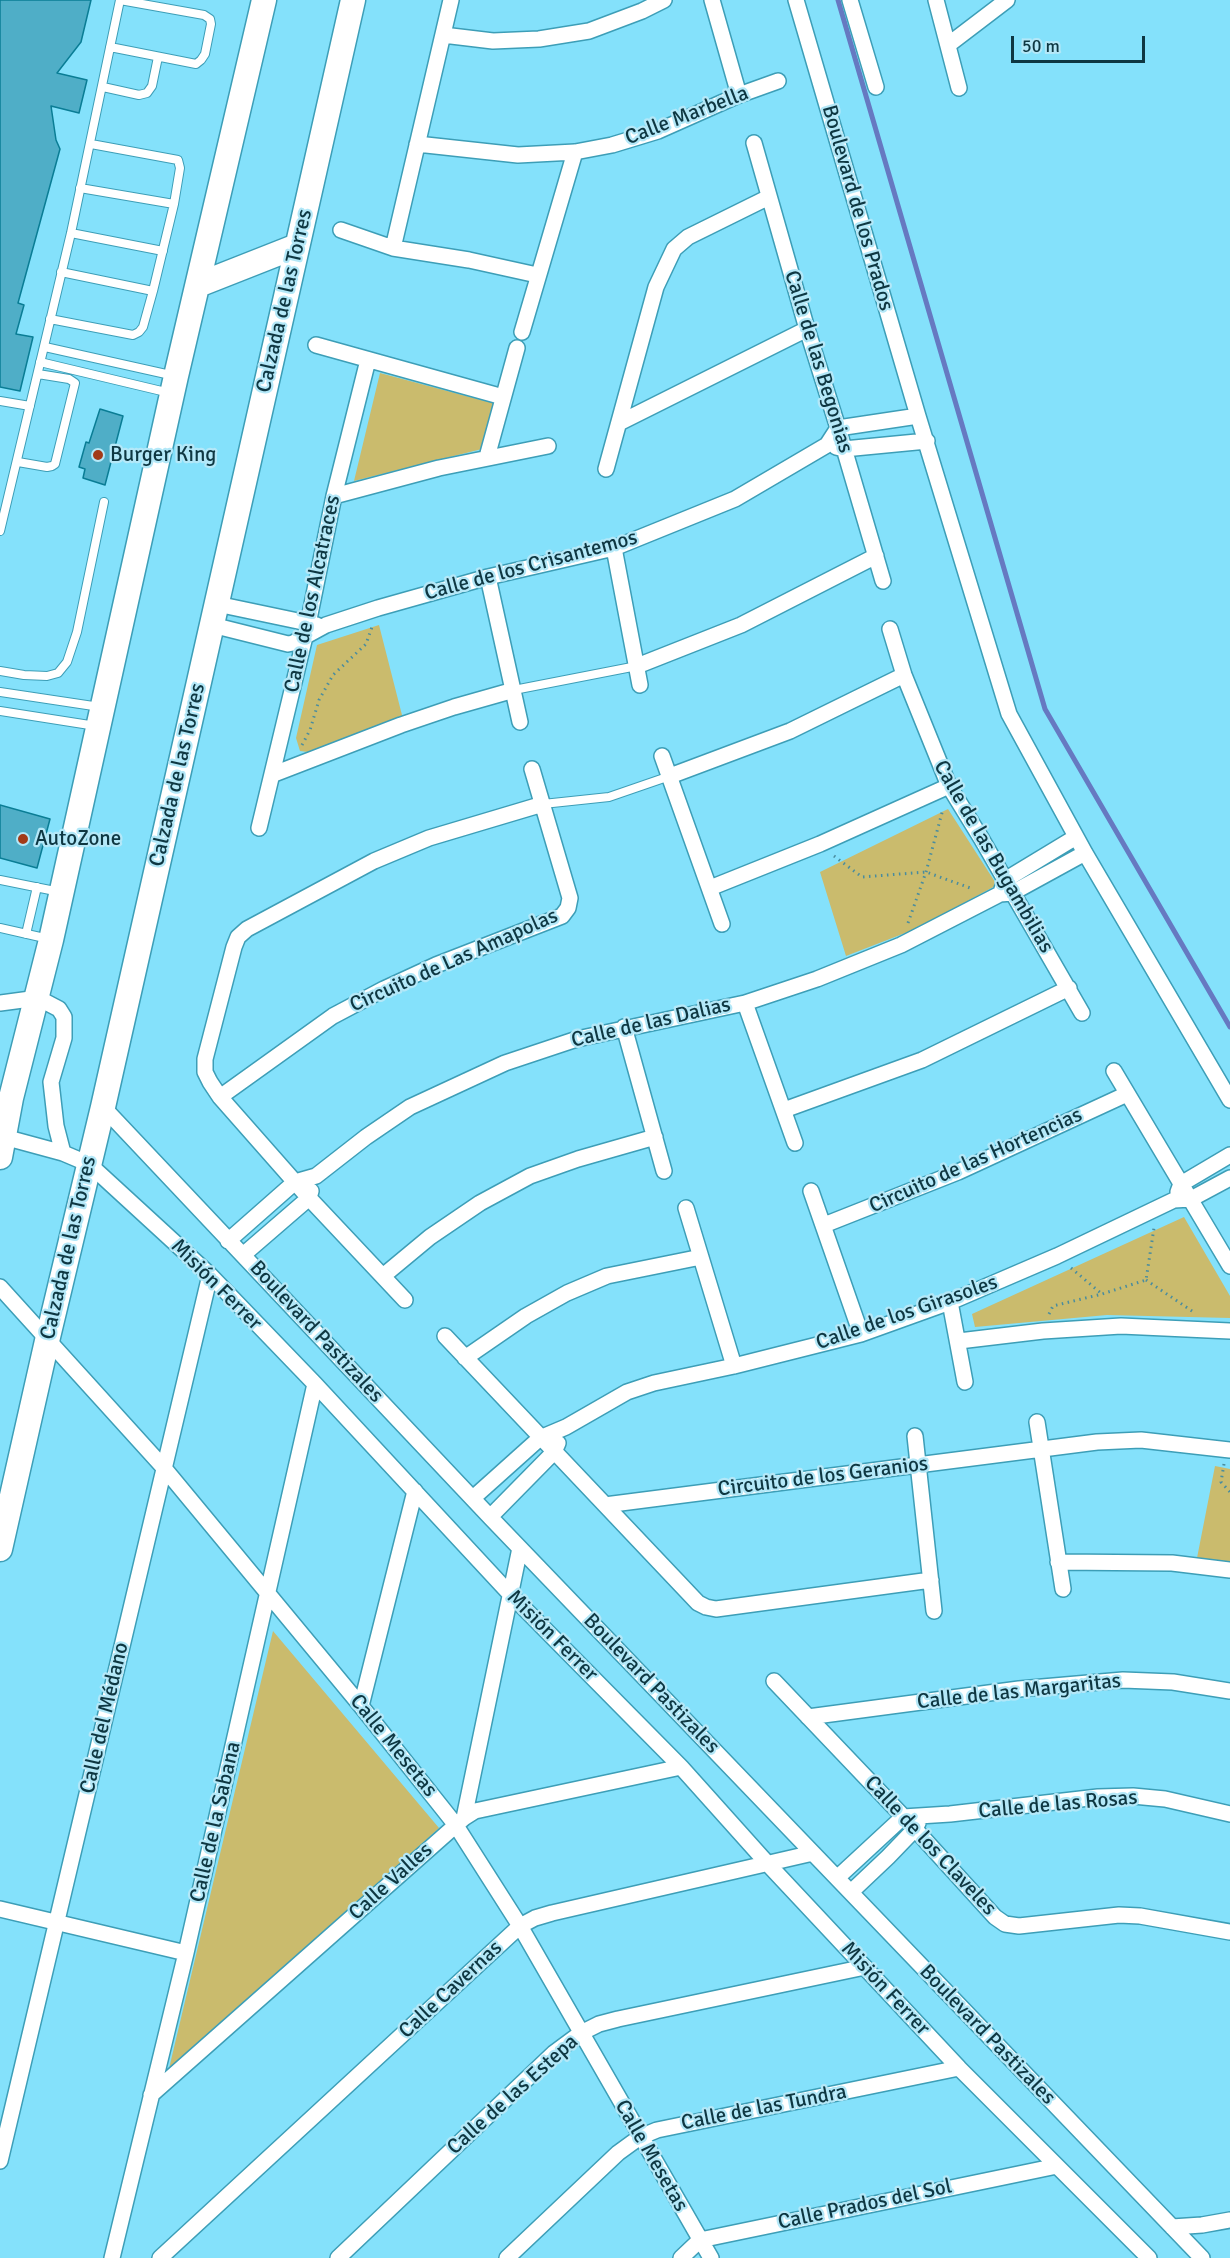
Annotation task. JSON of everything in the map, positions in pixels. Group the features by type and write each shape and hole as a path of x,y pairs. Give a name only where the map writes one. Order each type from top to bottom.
{"main road":[{"path":"2,1147 6,1089 38,998 174,385 264,0"},
{"name":"Calzada de las Torres","path":"0,1549 103,1107 353,0"},
{"path":"198,285 297,246"}],"street":[{"path":"393,248 451,0"},
{"path":"443,35 493,41 539,39 600,27 664,0"},
{"path":"712,0 738,95"},
{"name":"Boulevard de los Prados","path":"796,0 918,416 1009,714 1085,853 1230,1100"},
{"path":"850,0 876,87"},
{"path":"936,0 959,88"},
{"path":"948,45 1007,0"},
{"name":"Calle Marbella","path":"417,144 518,155 575,152 612,145 658,130 738,95 778,81"},
{"name":"Calle de las Begonias","path":"754,143 883,581"},
{"path":"522,332 575,152"},
{"path":"606,469 656,287 674,249 688,237 769,197"},
{"path":"341,230 393,248 469,260 537,276"},
{"path":"620,423 807,329"},
{"path":"316,345 503,397"},
{"path":"487,457 517,348"},
{"name":"Calle de los Alcatraces","path":"259,828 274,774 334,496 368,360"},
{"path":"838,428 918,416"},
{"name":"Calle de los Crisantemos","path":"214,614 288,644 306,631 378,608 488,577 614,548 735,499 827,445 838,428"},
{"path":"827,445 844,449 927,441"},
{"path":"334,496 439,468 548,446"},
{"path":"614,548 640,685"},
{"path":"637,666 741,625 876,556"},
{"path":"488,577 514,690 519,722"},
{"name":"Calle de los Crisantemos","path":"214,614 306,631"},
{"name":"Calle de las Bugambilias","path":"890,629 904,675 949,786 1003,891 1069,988 1082,1012"},
{"path":"670,776 790,730 904,675"},
{"path":"274,774 412,722 514,690"},
{"path":"662,756 722,924"},
{"name":"Circuito de Las Amapolas","path":"220,1097 333,1016 436,965 562,916 568,908 570,898 532,769"},
{"path":"710,888 819,844 949,786"},
{"path":"405,1300 309,1198 220,1097 205,1072 205,1059 238,937 258,923 374,861 429,838 543,804"},
{"name":"Calle de las Dalias","path":"1003,891 1076,837"},
{"name":"Calle de las Dalias","path":"228,1241 295,1182 316,1176 366,1137 410,1107 505,1062 624,1027 745,1003 817,979 901,945 1003,891 1085,853"},
{"path":"784,1110 922,1060 1069,988"},
{"path":"0,1003 38,998 59,1009 64,1017 64,1038 51,1082 56,1126 63,1153"},
{"path":"745,1003 795,1143"},
{"path":"624,1027 664,1171"},
{"path":"1114,1071 1230,1266"},
{"name":"Circuito de las Hortencias","path":"824,1225 958,1172 1127,1094"},
{"name":"Boulevard Pastizales","path":"103,1107 490,1517 1202,2258"},
{"path":"383,1276 430,1237 480,1203 530,1176 578,1159 655,1137"},
{"name":"Misión Ferrer","path":"2,1147 63,1153 88,1164 210,1275 315,1384 510,1594 681,1767 767,1863 959,2068 1149,2258"},
{"path":"1174,1200 1181,1184 1230,1155"},
{"path":"243,1255 309,1198 316,1176"},
{"name":"Calle de los Girasoles","path":"473,1498 540,1438 566,1427 627,1392 675,1378 734,1366 861,1334 950,1302 1057,1256 1174,1200 1191,1199 1230,1178"},
{"path":"811,1191 861,1334"},
{"path":"686,1208 734,1366"},
{"path":"465,1358 526,1316 567,1293 608,1276 701,1257"},
{"name":"Calle del Médano","path":"0,2161 210,1275"},
{"name":"Calle Mesetas","path":"0,1287 164,1468 361,1706 460,1821 711,2258"},
{"path":"950,1302 965,1382"},
{"path":"959,1341 1043,1331 1121,1326 1224,1330"},
{"path":"444,1336 698,1603 716,1609 931,1580"},
{"name":"Calle de la Sabana","path":"112,2258 186,1953 315,1384"},
{"path":"1037,1422 1063,1589"},
{"path":"490,1517 554,1452 566,1427"},
{"path":"915,1436 934,1611"},
{"name":"Circuito de los Geranios","path":"605,1505 1097,1442 1141,1440 1228,1449"},
{"path":"361,1706 415,1491"},
{"path":"460,1821 520,1548"},
{"path":"1058,1562 1172,1563 1230,1570"},
{"name":"Calle de las Margaritas","path":"808,1717 1019,1689 1124,1680 1173,1682 1230,1691"},
{"name":"Calle de los Claveles","path":"774,1681 903,1817"},
{"name":"Calle Valles","path":"151,2095 460,1821 475,1811 681,1767"},
{"name":"Calle de las Rosas","path":"903,1817 918,1823 1098,1797 1133,1796 1164,1799 1230,1814"},
{"path":"837,1878 903,1817"},
{"path":"851,1892 918,1823"},
{"name":"Calle de los Claveles","path":"918,1823 994,1917 1005,1924 1019,1926 1119,1915 1140,1916 1230,1932"},
{"name":"Calle Cavernas","path":"160,2258 520,1926 552,1913 813,1853"},
{"path":"0,1910 186,1953"},
{"name":"Calle de las Estepa","path":"338,2258 554,2053 581,2032 618,2019 865,1967"},
{"name":"Calle de las Tundra","path":"507,2258 618,2153 657,2130 959,2068"},
{"name":"Calle Prados del Sol","path":"700,2240 1057,2166"},
{"path":"1172,2227 1230,2220"},
{"path":"681,2258 700,2240"}],"lane":[{"path":"0,531 71,233 103,87 110,47 120,0 204,15 210,19 205,54 196,64 110,47"},
{"path":"103,87 139,94 147,93 152,86 158,57"},
{"path":"50,319 133,335 139,332 143,327 163,251 180,168 178,160 91,144"},
{"path":"80,188 174,204"},
{"path":"71,233 163,251"},
{"path":"61,272 153,291"},
{"path":"45,347 174,385"},
{"path":"40,362 174,385"},
{"path":"18,462 46,466 55,464 75,383 69,379 38,374"},
{"path":"0,401 30,406"},
{"path":"0,671 47,676 58,673 67,662 76,632 104,502"},
{"path":"514,690 637,666"},
{"path":"0,692 100,717"},
{"path":"0,711 100,717"},
{"path":"543,804 609,797 670,776"},
{"path":"0,880 61,892"},
{"path":"26,934 37,887"},
{"path":"0,928 51,940"}],"path":[{"path":"289,767 310,730 319,700 333,675 366,644 378,608"},
{"path":"901,945 926,872 949,786"},
{"path":"819,844 862,877 926,872 1003,891"},
{"path":"1146,1280 1158,1208"},
{"path":"1057,1256 1102,1294"},
{"path":"1043,1331 1053,1306 1146,1280"},
{"path":"1146,1280 1224,1330"},
{"path":"1228,1449 1221,1482 1230,1492"}],"shaded area":[{"path":"380,373 496,404 486,448 354,481"},
{"path":"379,625 403,719 308,752 300,751 296,738 317,645"},
{"path":"948,809 997,885 918,928 846,956 820,872"},
{"path":"1184,1217 1230,1296 1230,1318 1107,1315 975,1327 972,1314"},
{"path":"1215,1466 1230,1469 1230,1565 1197,1558"},
{"path":"273,1631 439,1828 167,2077"}],"building":[{"path":"0,0 91,0 81,42 57,73 87,80 79,113 51,106 56,140 60,149 18,303 24,305 16,334 33,337 20,391 0,387"},
{"name":"Burger King","path":"100,409 123,416 105,485 83,478 85,469 79,467 86,442 89,443"},
{"name":"AutoZone","path":"0,805 50,819 37,868 0,858"}],"waterway":[{"path":"838,0 1045,709 1230,1027"}],"place":[{"name":"Burger King","path":"98,455"},
{"name":"AutoZone","path":"23,839"}]}
